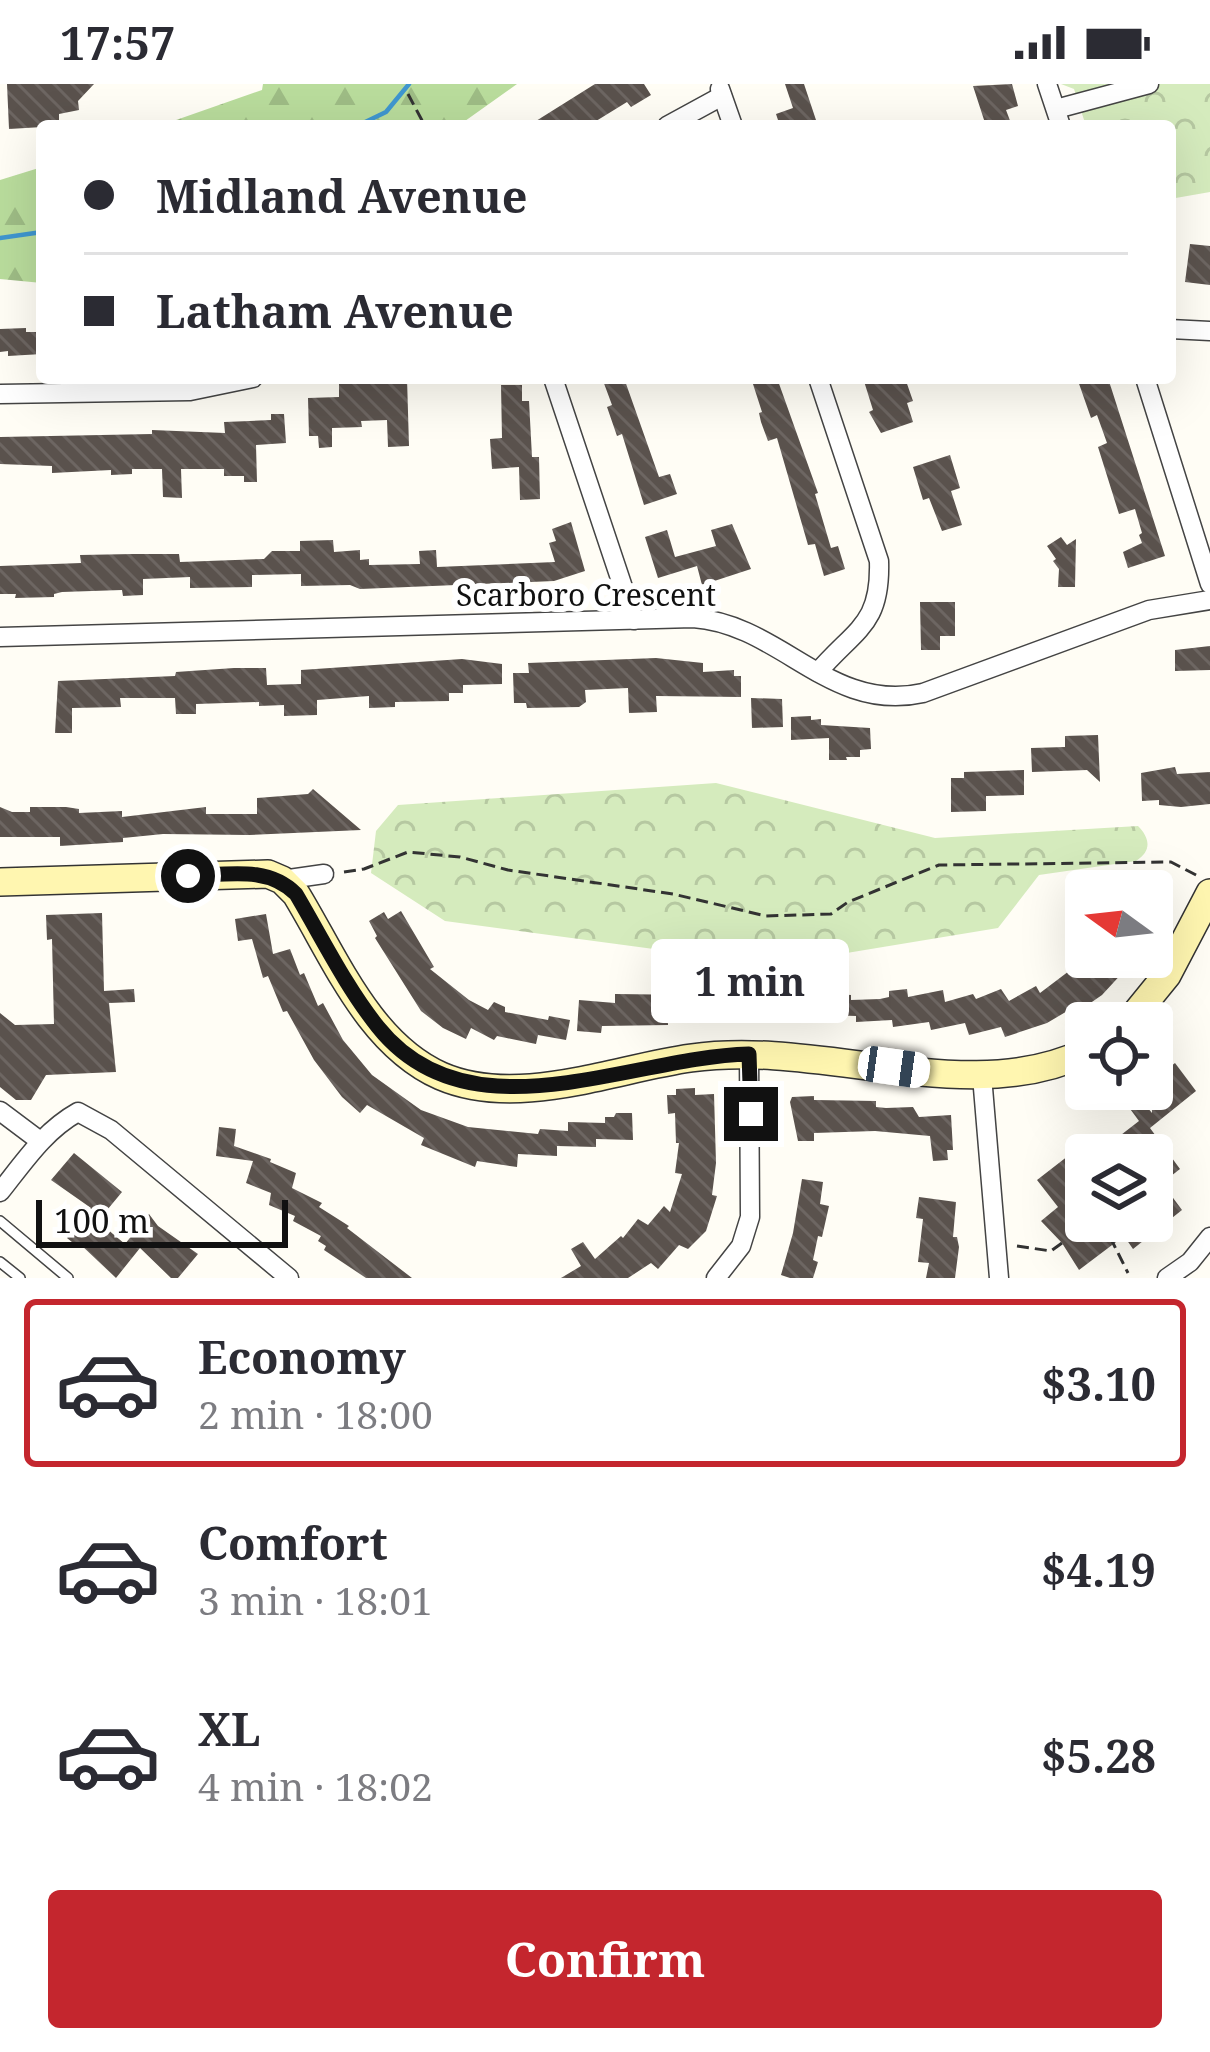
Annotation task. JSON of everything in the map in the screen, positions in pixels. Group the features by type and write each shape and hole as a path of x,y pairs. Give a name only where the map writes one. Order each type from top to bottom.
{"street":[{"path":"1047,84 1059,117 1149,84"},
{"path":"676,120 720,90 731,120"},
{"path":"1176,329 1210,332"},
{"path":"0,394 190,391 224,384"},
{"path":"555,384 634,620"},
{"path":"818,672 861,629 880,589 879,561 820,384"},
{"path":"1147,384 1210,584"},
{"name":"Scarboro Crescent","path":"0,637 718,620 753,633 818,672 872,696 899,698 1149,610 1210,600"},
{"path":"0,882 245,874 268,874 282,880 296,894 376,1025 406,1054 439,1075 475,1086 520,1088 695,1057 749,1054 982,1076 1028,1073 1065,1060"},
{"path":"282,880 324,874"},
{"path":"1145,1002 1167,975 1210,893"},
{"path":"716,1278 741,1246 750,1216 749,1054"},
{"path":"982,1076 999,1278"},
{"path":"0,1111 40,1141"},
{"path":"0,1192 40,1141 78,1112 111,1130 289,1278"},
{"path":"1166,1278 1190,1262 1210,1237"}],"lane":[{"path":"0,1221 68,1278"},
{"path":"0,1262 20,1278"}],"path":[{"path":"408,94 422,120"},
{"path":"324,874 364,869 408,852 460,856 508,870 673,894 766,916 831,914 848,902 939,865 1171,862 1210,882"},
{"path":"1112,1242 1128,1273"},
{"path":"1015,1246 1051,1251 1062,1243"}],"green space":[{"path":"263,84 517,84 466,120 176,120 262,90"},
{"path":"1061,84 1210,84 1210,192 1176,198 1176,120 1084,120 1074,89"},
{"path":"36,169 36,282 0,279 0,180"},
{"path":"716,783 935,838 1138,826 1147,844 1136,861 1039,875 998,928 774,965 445,921 371,873 376,831 398,805"}],"building":[{"path":"7,84 94,84 78,101 79,110 59,114 59,120 36,120 36,127 9,129"},
{"path":"595,84 644,84 651,95 631,107 627,102 598,120 538,120"},
{"path":"785,84 804,84 816,120 778,120 776,114 793,108"},
{"path":"1012,84 1018,106 1006,110 1010,120 984,120 973,86"},
{"path":"1190,244 1210,246 1210,285 1185,282"},
{"path":"0,329 36,332 36,354 0,352"},
{"path":"339,384 407,384 409,446 388,447 387,420 332,428 332,447 319,448 318,436 309,436 308,398 339,397"},
{"path":"604,384 626,384 659,477 670,474 677,494 644,505 622,434 617,436 607,407 612,405"},
{"path":"753,384 779,384 818,493 831,548 838,546 845,569 824,576 815,544 808,545 777,438 768,441"},
{"path":"865,384 907,384 913,422 881,433 869,412 873,410"},
{"path":"1079,384 1110,384 1165,556 1128,568 1123,552 1142,543 1142,533 1135,509 1119,514 1098,447 1107,443 1097,415 1091,418"},
{"path":"501,385 522,385 522,401 529,401 532,457 539,457 540,499 520,500 519,467 492,469 490,439 502,438"},
{"path":"271,414 284,414 286,443 256,445 257,482 224,476 224,469 181,469 182,498 163,497 162,469 111,475 111,470 52,473 52,466 0,464 0,437 152,434 152,430 225,433 224,422 271,420"},
{"path":"950,455 960,488 951,491 962,525 942,531 929,498 923,500 913,467"},
{"path":"571,522 585,571 554,581 360,589 301,586 301,574 252,575 252,587 190,588 190,577 143,579 143,595 123,596 122,590 62,592 54,597 0,594 0,566 81,563 80,555 179,554 180,562 264,559 272,551 300,551 300,541 333,540 334,552 360,550 360,560 369,559 369,565 420,564 419,551 436,550 437,567 555,562 549,543 556,541 552,529"},
{"path":"732,524 751,569 702,585 697,566 658,578 645,537 667,530 675,557 716,546 711,530"},
{"path":"1061,537 1067,545 1076,539 1075,587 1058,587 1059,569 1047,546"},
{"path":"920,602 955,602 955,636 940,636 940,650 921,650"},
{"path":"1210,646 1210,670 1175,671 1175,650"},
{"path":"656,658 703,663 703,672 734,670 734,676 741,676 741,697 656,696 657,712 629,713 628,688 585,690 586,702 579,707 527,708 526,703 514,703 513,673 529,673 528,663"},
{"path":"462,659 502,664 502,684 463,685 463,693 449,693 449,701 395,702 395,707 369,708 369,696 317,700 317,715 284,716 284,705 259,706 259,702 196,704 196,714 176,714 175,698 120,698 121,707 72,708 72,733 55,733 58,681 266,668 267,685 301,684 301,670"},
{"path":"751,698 782,699 783,727 752,728"},
{"path":"811,716 811,720 821,719 821,725 870,728 871,749 860,750 860,757 829,760 829,738 791,740 791,717"},
{"path":"1098,735 1100,782 1087,770 1032,772 1031,748 1065,747 1065,736"},
{"path":"1175,767 1177,774 1210,772 1210,804 1181,807 1142,801 1141,773"},
{"path":"1024,770 1024,795 986,796 986,811 951,812 951,778 964,778 964,772"},
{"path":"313,789 361,830 163,834 60,846 60,837 0,837 0,807 12,812 30,812 30,807 66,807 79,809 79,813 122,811 122,817 206,807 206,814 257,814 257,798 308,794"},
{"path":"401,911 434,967 430,969 469,1000 488,1010 494,1002 505,1007 505,1012 570,1020 566,1040 538,1035 536,1044 497,1036 494,1040 471,1028 466,1039 421,1011 369,921 384,912 388,919"},
{"path":"102,913 104,991 134,989 135,1002 109,1003 116,1072 46,1075 31,1100 16,1100 0,1087 0,1013 15,1025 54,1024 52,939 47,940 46,915"},
{"path":"266,914 273,954 290,949 318,1006 323,1003 343,1040 372,1075 421,1110 468,1127 538,1134 540,1129 568,1131 568,1122 605,1123 605,1117 632,1113 633,1140 596,1139 596,1147 557,1146 557,1156 518,1154 517,1167 477,1161 475,1167 421,1145 424,1138 367,1105 360,1113 342,1097 314,1060 287,1011 283,1012 268,976 263,978 252,939 238,941 235,919"},
{"path":"697,962 708,995 807,992 851,995 851,1000 880,999 889,997 889,991 907,989 908,997 943,990 945,1002 973,994 976,999 1001,989 1009,1001 1036,986 1040,993 1065,974 1065,978 1118,978 1092,1002 1065,1002 1065,1012 1047,1023 1005,1037 1001,1027 969,1035 965,1023 931,1030 929,1022 893,1027 892,1020 856,1022 856,1016 742,1012 686,1016 668,1025 602,1026 601,1033 577,1031 579,1000 615,1003 615,994 695,995"},
{"path":"1173,1065 1196,1091 1173,1110"},
{"path":"695,1088 695,1095 714,1094 712,1195 717,1196 706,1231 688,1249 679,1245 658,1269 651,1263 628,1278 561,1278 581,1266 571,1249 583,1242 595,1259 623,1238 638,1219 648,1225 664,1206 670,1212 682,1174 675,1173 679,1143 675,1113 668,1114 667,1095 676,1095 676,1089"},
{"path":"814,1096 814,1100 876,1101 876,1107 913,1107 919,1117 951,1115 953,1150 947,1150 948,1160 933,1161 930,1136 875,1131 814,1133 814,1141 798,1141 790,1102 792,1097"},
{"path":"1131,1110 1172,1110 1150,1128 1154,1134 1122,1134 1139,1121"},
{"path":"219,1127 236,1129 234,1146 296,1173 292,1188 322,1203 319,1207 412,1278 366,1278 324,1250 326,1246 318,1241 321,1236 293,1221 295,1216 269,1205 271,1193 246,1183 253,1161 216,1156"},
{"path":"74,1153 122,1192 98,1221 125,1244 149,1214 158,1226 198,1254 178,1278 171,1278 140,1248 116,1278 67,1238 91,1208 51,1180"},
{"path":"1065,1158 1065,1242 1116,1242 1079,1270 1041,1221 1058,1207 1037,1180"},
{"path":"802,1179 823,1182 820,1204 829,1206 822,1237 818,1236 813,1278 790,1278 781,1275"},
{"path":"919,1197 956,1202 955,1278 926,1278 929,1263 918,1262 923,1219 916,1218"}],"waterway":[{"path":"369,120 386,112 409,84"},
{"path":"0,238 36,233"}],"route":[{"path":"188,876 268,874 282,880 296,894 376,1025 406,1054 439,1075 475,1086 520,1088 695,1057 749,1054 751,1114"}]}
